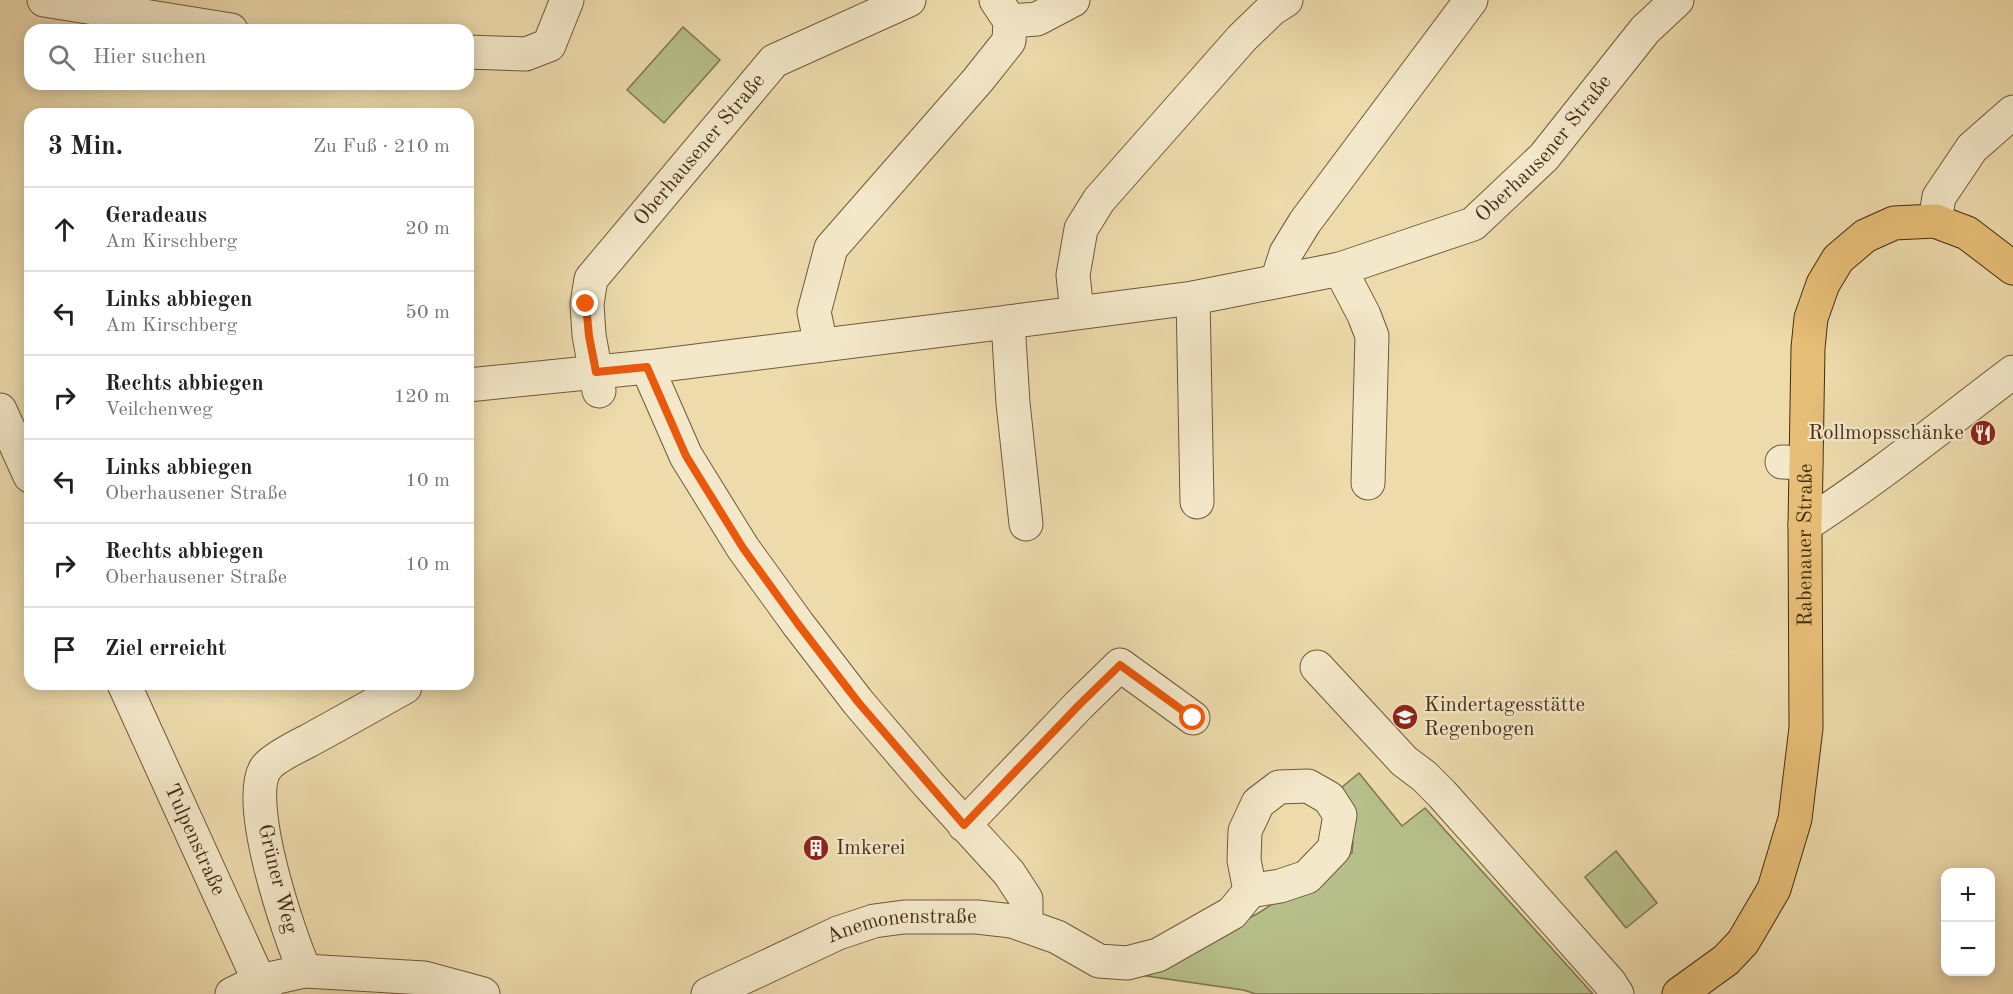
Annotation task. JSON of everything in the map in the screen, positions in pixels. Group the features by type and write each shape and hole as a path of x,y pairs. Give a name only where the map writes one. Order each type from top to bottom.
{"main road":[{"name":"Rabenauer Straße","path":"1679,994 1726,960 1743,942 1774,889 1795,819 1806,728 1804,525 1794,463 1806,398 1811,318 1823,284 1838,259 1866,236 1894,223 1935,221 1967,233 2013,268"}],"street":[{"path":"44,0 194,24"},
{"path":"474,52 526,54 549,45 567,0"},
{"name":"Oberhausener Straße","path":"597,381 586,304 591,279 774,61 909,0"},
{"path":"821,345 814,312 831,248 978,80 1009,41 1003,11 1037,19 1073,0"},
{"path":"1077,312 1073,275 1081,229 1099,200 1242,38 1272,9 1286,0"},
{"path":"1277,281 1286,253 1305,222 1472,0"},
{"name":"Oberhausener Straße","path":"474,385 597,381 647,367 1192,297 1340,268 1473,224 1544,157 1645,30 1677,0"},
{"path":"1935,221 1940,197 1972,148 2013,112"},
{"path":"1340,268 1372,336 1368,483"},
{"path":"1192,297 1197,502"},
{"path":"1008,322 1013,403 1026,524"},
{"path":"647,367 686,456 743,548 858,702 1008,873 1026,898 1026,915 1012,921"},
{"path":"1804,525 1885,471 2013,372"},
{"path":"0,410 20,457"},
{"path":"964,825 1120,665 1193,718"},
{"path":"1317,667 1404,761 1442,794 1610,983 1617,994"},
{"name":"Tulpenstraße","path":"127,690 252,990"},
{"name":"Grüner Weg","path":"305,971 294,946 264,838 258,786 266,767 400,690"},
{"name":"Anemonenstraße","path":"708,994 838,933 874,921 904,917 930,916 1012,921 1057,937 1099,961 1127,963 1158,955 1232,913 1250,891"},
{"path":"252,990 305,971 424,978 483,994"}],"green space":[{"path":"683,27 720,60 664,123 627,90"},
{"path":"1359,773 1402,826 1425,808 1593,994 1256,994 1243,990 1133,974 1257,914 1352,853 1353,842 1329,798"},
{"path":"1616,851 1657,903 1626,928 1585,877"}],"place":[{"name":"Rollmopsschänke","path":"1983,433"},
{"name":"Kindertagesstätte Regenbogen","path":"1405,717"},
{"name":"Imkerei","path":"816,848"}],"route":[{"path":"586,304 596,372 647,367 686,456 743,548 858,702 964,825 1120,665 1193,718"}]}
